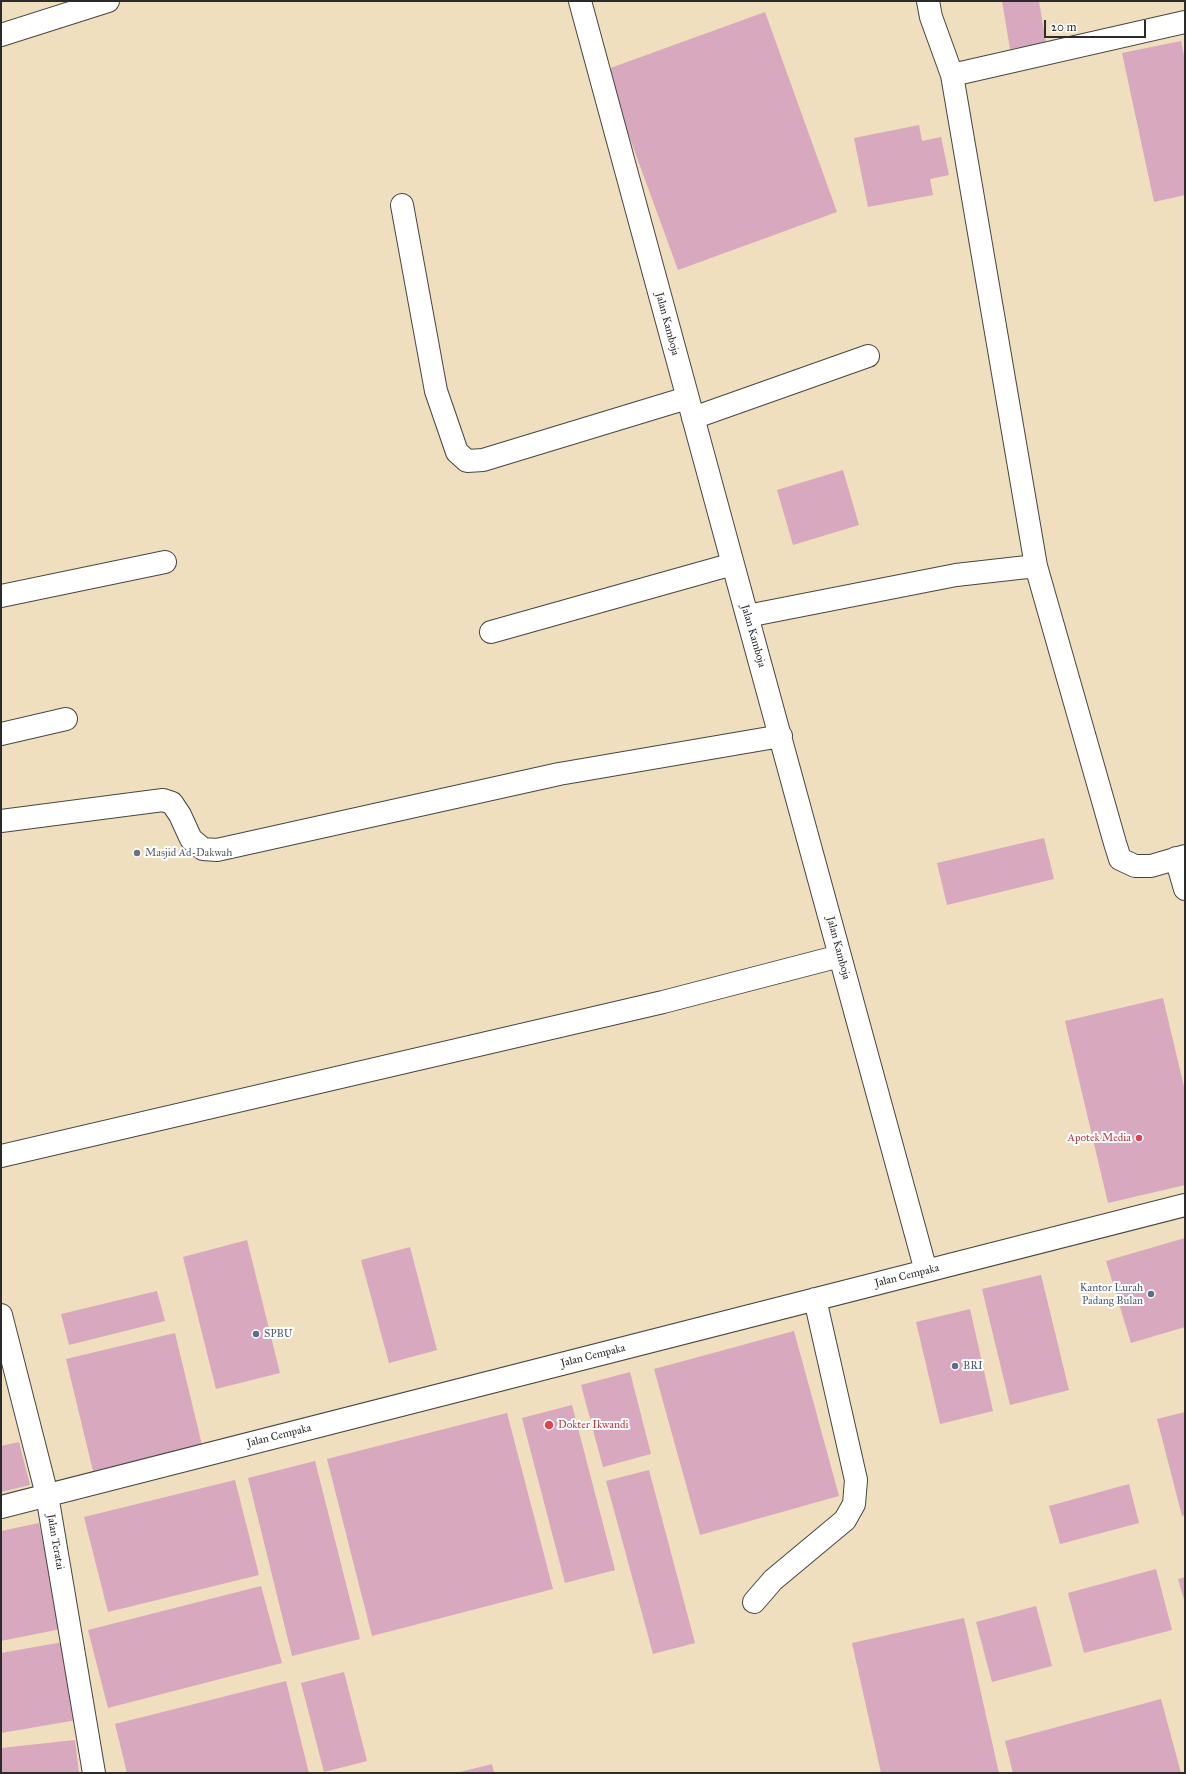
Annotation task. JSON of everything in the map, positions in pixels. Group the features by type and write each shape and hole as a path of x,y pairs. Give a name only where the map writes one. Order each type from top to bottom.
{"street":[{"path":"1,35 108,1"},
{"name":"Jalan Kamboja","path":"580,1 926,1271"},
{"path":"928,1 931,17 952,75 1036,566 1120,859 1135,866 1151,866 1180,857 1185,889"},
{"path":"952,75 1185,22"},
{"path":"402,206 436,391 456,452 467,461 483,460 690,408 868,356"},
{"path":"1,596 165,562"},
{"path":"491,632 733,564"},
{"path":"747,616 956,575 1036,566"},
{"path":"1,734 66,718"},
{"path":"1,821 163,800 172,803 191,839 203,849 217,850 559,774 781,736"},
{"path":"1,1156 663,1002 840,956"},
{"name":"Jalan Cempaka","path":"1,1507 1185,1205"},
{"path":"754,1602 773,1580 845,1520 854,1504 856,1480 815,1299"},
{"name":"Jalan Teratai","path":"1,1315 47,1496 94,1773"}],"building":[{"path":"1002,1 1039,1 1046,43 1010,49"},
{"path":"765,12 837,212 678,270 605,70"},
{"path":"1181,41 1185,61 1185,195 1154,202 1122,53"},
{"path":"919,125 922,141 941,137 949,175 930,179 933,195 868,207 854,138"},
{"path":"843,470 859,525 793,545 777,490"},
{"path":"1044,838 1054,879 947,905 937,863"},
{"name":"Apotek Media","path":"1163,998 1185,1091 1185,1185 1108,1203 1065,1021"},
{"name":"Kantor Lurah Padang Bulan","path":"1185,1238 1185,1327 1131,1343 1106,1261"},
{"path":"247,1240 280,1373 216,1389 183,1257"},
{"path":"410,1247 437,1350 389,1363 361,1260"},
{"path":"1041,1275 1069,1390 1010,1405 982,1289"},
{"path":"157,1291 165,1321 69,1345 61,1314"},
{"name":"BRI","path":"970,1309 993,1411 940,1424 916,1322"},
{"path":"794,1331 839,1496 700,1535 654,1369"},
{"path":"175,1333 202,1445 93,1471 66,1359"},
{"path":"630,1372 651,1454 603,1467 581,1385"},
{"path":"572,1405 615,1570 565,1583 522,1418"},
{"path":"1185,1412 1185,1515 1182,1516 1157,1419"},
{"path":"507,1413 553,1589 372,1636 327,1459"},
{"path":"19,1442 30,1485 1,1492 1,1446"},
{"path":"315,1461 360,1639 292,1656 248,1478"},
{"path":"649,1470 695,1643 653,1654 606,1481"},
{"path":"235,1480 259,1575 108,1612 84,1517"},
{"path":"1129,1484 1139,1523 1060,1544 1049,1506"},
{"path":"39,1523 61,1629 1,1641 1,1531"},
{"path":"1156,1569 1172,1630 1084,1653 1068,1593"},
{"path":"1185,1577 1185,1603 1178,1579"},
{"path":"261,1586 282,1663 108,1708 88,1630"},
{"path":"1036,1606 1052,1666 992,1682 976,1622"},
{"path":"964,1618 999,1773 881,1773 852,1643"},
{"path":"63,1642 77,1720 1,1733 1,1653"},
{"path":"344,1672 367,1761 324,1772 301,1683"},
{"path":"286,1681 309,1773 127,1773 115,1724"},
{"path":"1161,1699 1181,1773 1013,1773 1005,1741"},
{"path":"75,1740 79,1773 1,1773 1,1748"},
{"path":"492,1764 494,1773 460,1773 460,1772"}],"place":[{"name":"Masjid Ad-Dakwah","path":"137,853"},
{"name":"Apotek Media","path":"1139,1138"},
{"name":"Kantor Lurah Padang Bulan","path":"1151,1294"},
{"name":"SPBU","path":"256,1334"},
{"name":"BRI","path":"955,1366"},
{"name":"Dokter Ikwandi","path":"549,1425"}]}
